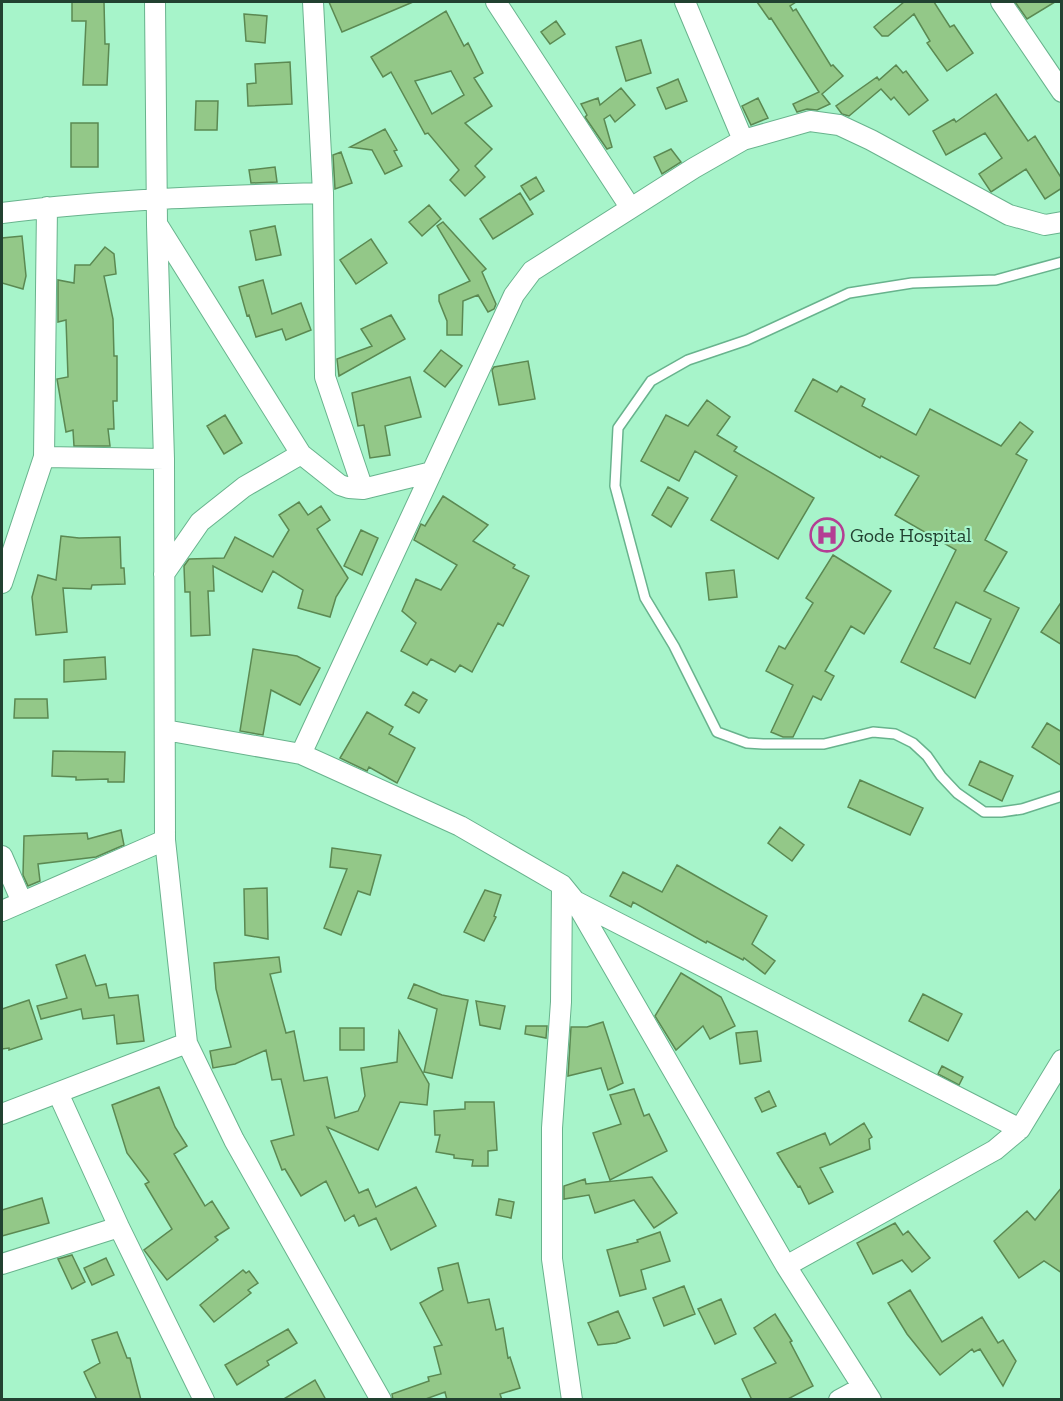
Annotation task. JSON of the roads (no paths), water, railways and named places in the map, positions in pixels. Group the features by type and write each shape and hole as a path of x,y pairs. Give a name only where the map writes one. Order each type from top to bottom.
{"street":[{"path":"155,2 157,225 164,459 165,840 187,1043 234,1140 381,1400"},
{"path":"313,2 323,192 325,377 363,489"},
{"path":"496,2 630,207"},
{"path":"685,2 743,140"},
{"path":"1001,2 1062,92"},
{"path":"301,754 514,295 532,271 630,207 743,140 810,121 839,125 871,140 1009,215 1045,225 1062,222"},
{"path":"2,213 157,198 323,192"},
{"path":"2,583 44,457 47,207"},
{"path":"157,225 301,454 340,485 363,489 432,472"},
{"path":"164,574 200,522 244,487 301,454"},
{"path":"44,457 164,459"},
{"path":"165,730 301,754 460,826 562,885 575,901 786,1266 867,1393 839,1400"},
{"path":"2,911 165,840"},
{"path":"2,856 22,902"},
{"path":"562,885 561,1002 552,1128 552,1259 572,1400"},
{"path":"575,901 1020,1130"},
{"path":"2,1114 187,1043"},
{"path":"786,1266 995,1150 1020,1130 1062,1060"},
{"path":"58,1093 119,1227 204,1400"},
{"path":"2,1264 119,1227"}],"lane":[{"path":"1062,262 996,280 912,283 849,293 747,340 688,360 651,381 618,428 615,486 645,598 674,646 717,732 747,743 763,744 824,744 873,732 895,734 913,743 927,756 957,793 984,812 1022,809 1062,796"}],"place":[{"name":"Gode Hospital","path":"827,535"}]}
